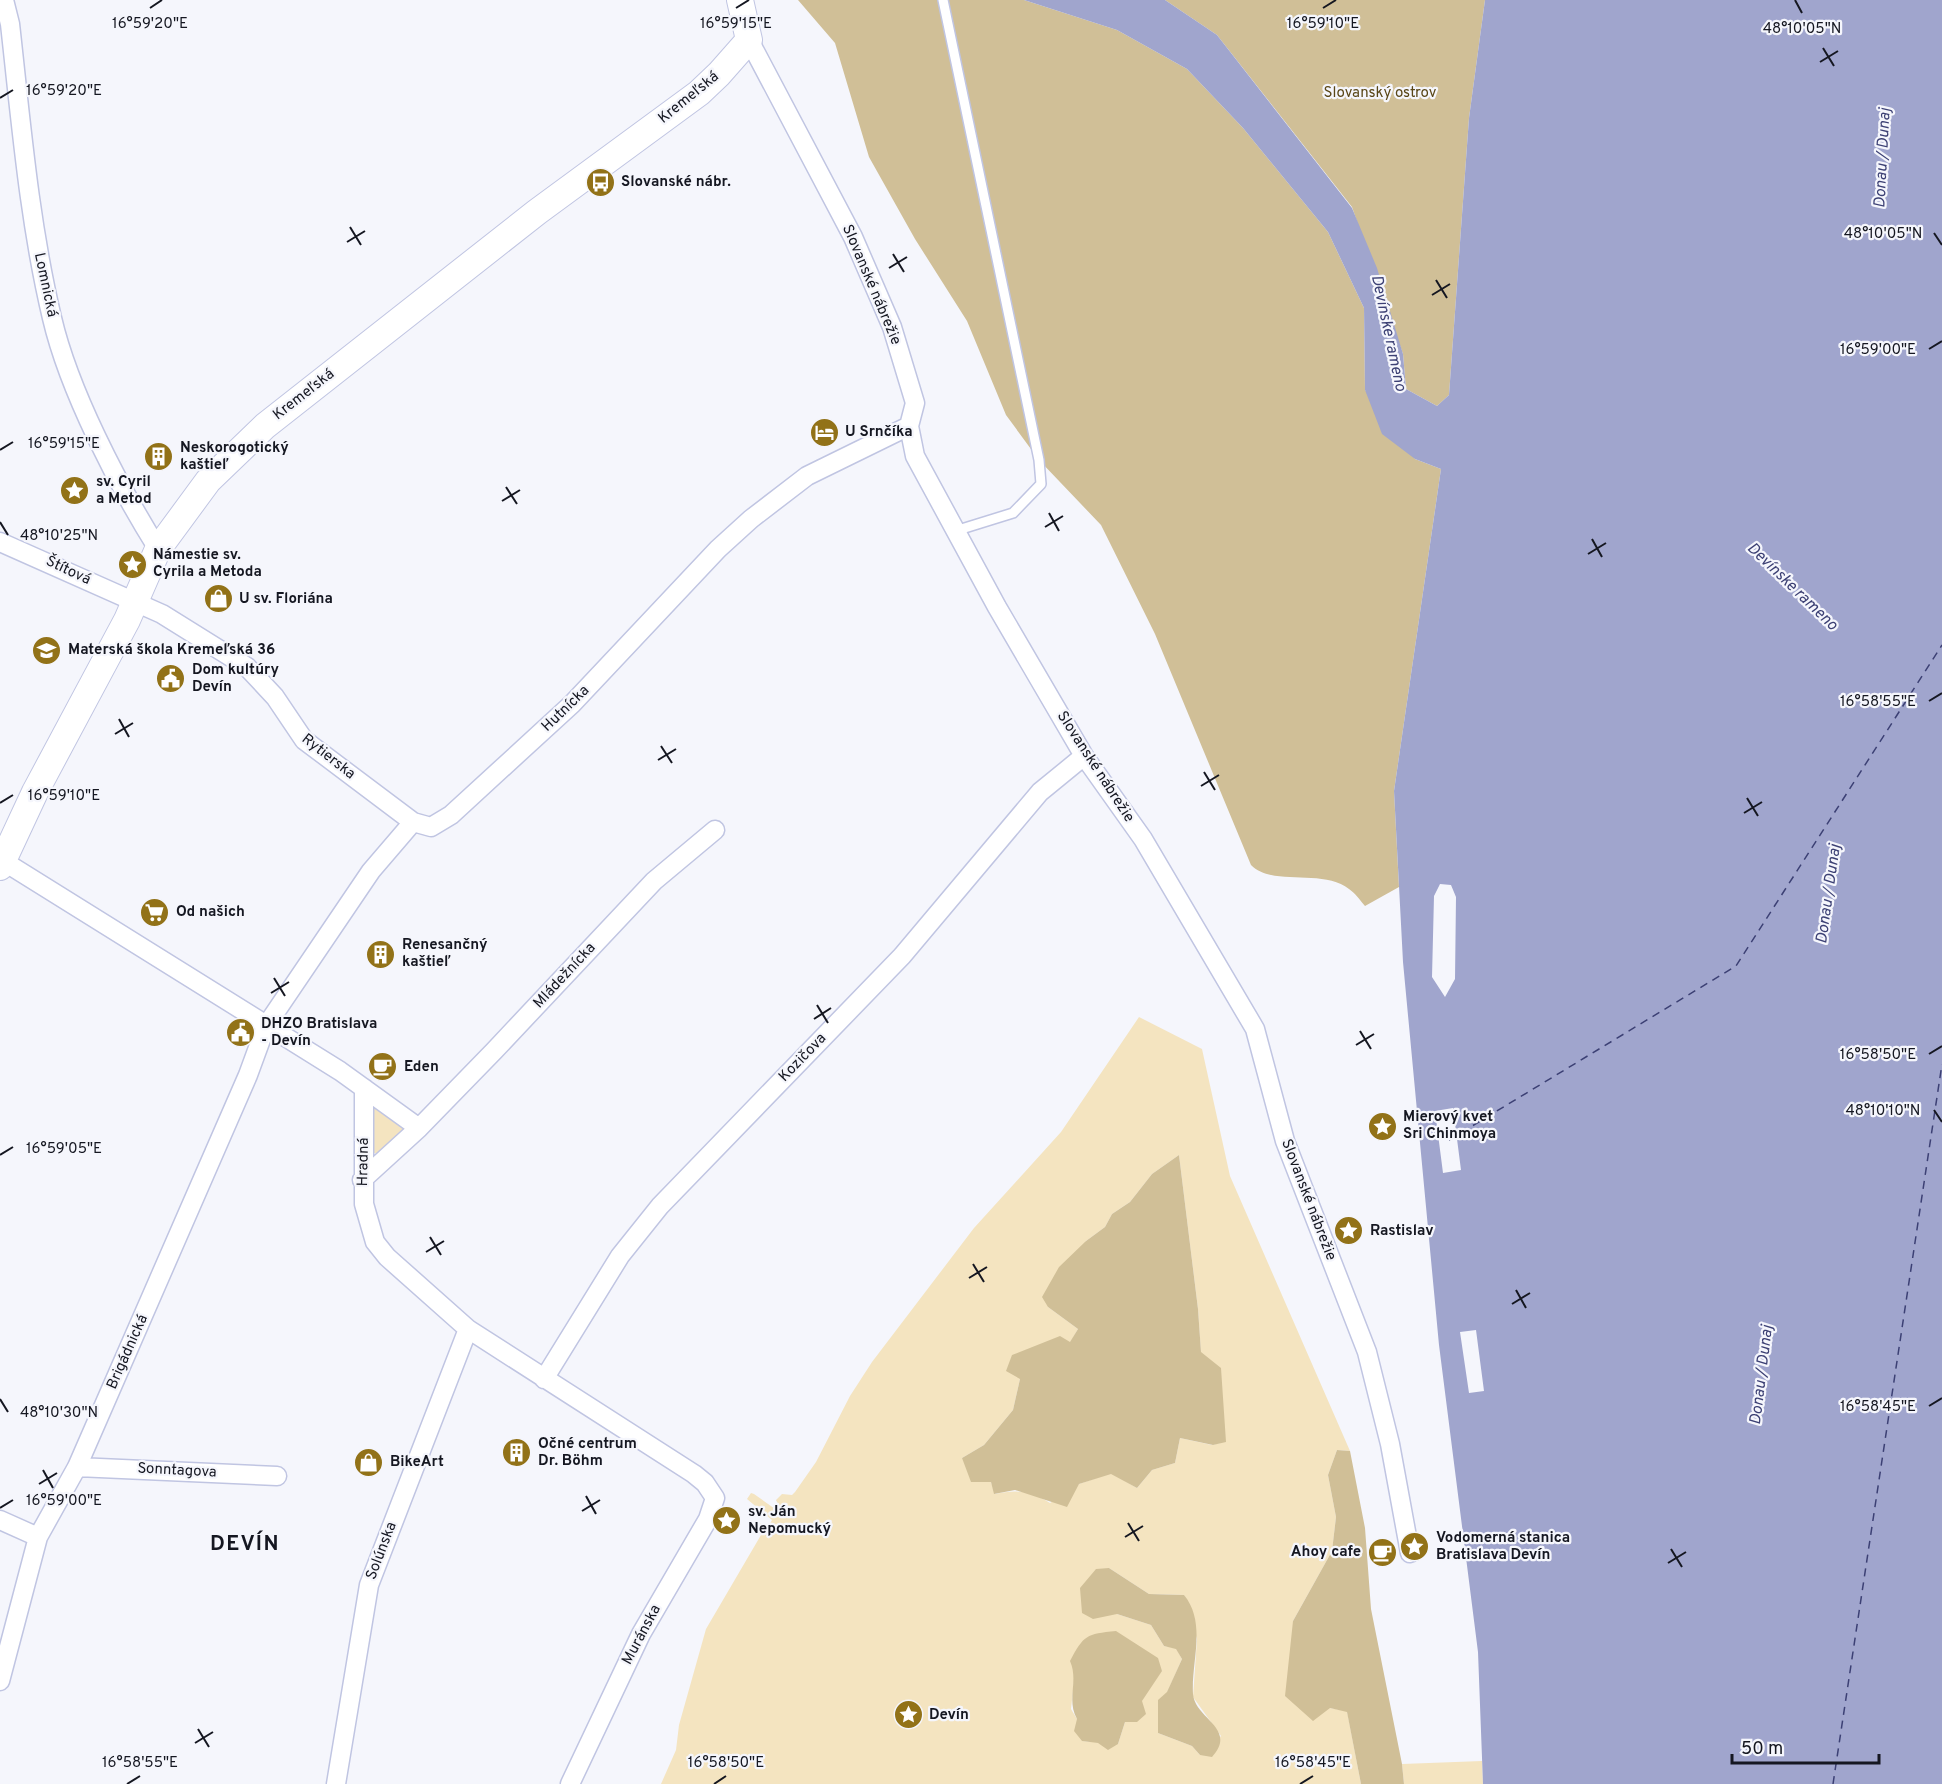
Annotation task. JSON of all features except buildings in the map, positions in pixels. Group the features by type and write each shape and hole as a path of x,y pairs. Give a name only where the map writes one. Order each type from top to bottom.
{"street":[{"name":"Lomnická","path":"4,0 10,24 34,234 52,320 76,389 129,504 158,549"},
{"name":"Slovanské nábrežie","path":"740,0 749,40 853,237 892,327 915,403 909,426 915,456 955,531 1084,756 1143,839 1255,1029 1285,1141 1367,1352 1390,1444 1410,1553"},
{"name":"Kremeľská","path":"1,864 135,603 158,549 208,481 264,426 537,212 699,93 719,75 749,40"},
{"name":"Hutnícka","path":"413,822 431,826 459,808 572,704 718,549 751,519 807,476 909,426"},
{"name":"Štítová","path":"0,542 135,603"},
{"name":"Rytierska","path":"135,603 162,614 247,667 274,697 304,740 413,822"},
{"name":"Kozičova","path":"544,1379 620,1256 660,1206 902,956 1040,792 1084,756"},
{"path":"266,1026 370,871 413,822"},
{"name":"Mládežnícka","path":"362,1180 419,1128 654,881 715,830"},
{"path":"1,864 340,1071 419,1128"},
{"name":"Brigádnická","path":"0,1681 38,1537 77,1467 248,1075 266,1026"},
{"name":"Hradná","path":"364,1088 362,1180 364,1204 375,1242 398,1269 468,1329 694,1474 711,1490"},
{"name":"Solúnska","path":"336,1784 369,1585 468,1329"},
{"name":"Sonntagova","path":"77,1467 277,1476"},
{"name":"Muránska","path":"570,1784 641,1634 708,1520 715,1498 711,1490"},
{"path":"0,1520 38,1537"}],"lane":[{"path":"943,0 1039,460 1041,484 1013,513 955,531"}],"shaded area":[{"path":"1139,1017 1202,1049 1230,1176 1350,1451 1337,1450 1328,1475 1336,1517 1332,1551 1293,1621 1330,1708 1347,1711 1361,1784 661,1784 676,1750 679,1725 706,1629 761,1535 756,1528 760,1523 768,1527 772,1520 747,1499 751,1493 754,1494 778,1511 780,1508 776,1500 782,1494 792,1495 795,1492 816,1462 850,1396 872,1362 974,1228 1061,1132","holes":["1179,1155 1198,1309 1201,1353 1220,1443 1212,1445 1180,1438 1175,1463 1152,1470 1137,1488 1111,1473 1079,1484 1050,1503 1023,1492 995,1494 991,1482 962,1458 984,1445 1013,1410 1020,1379 1070,1343 1078,1329 1048,1307 1086,1241 1105,1227 1112,1214 1130,1202 1152,1174","1109,1568 1149,1594 1184,1595 1197,1639 1193,1697 1221,1736 1200,1755 1192,1746 1158,1733 1158,1701 1167,1693 1182,1659 1176,1648 1164,1646 1151,1625 1117,1614","1162,1670 1125,1722 1118,1744 1082,1741 1077,1719 1071,1709 1075,1672"]},
{"path":"374,1102 412,1127 380,1155 372,1152"},
{"path":"1482,1761 1483,1784 1404,1784 1402,1764"}],"green space":[{"path":"798,0 1024,0 1117,30 1187,69 1243,128 1328,232 1364,308 1365,390 1415,459 1441,469 1394,791 1399,887 1365,906 1351,891 1338,883 1326,879 1272,875 1251,865 1155,634 1101,525 1039,460 1006,415 967,321 915,239 869,157 835,43"},
{"name":"Slovanský ostrov","path":"1165,0 1485,0 1469,118 1449,395 1437,406 1406,389 1403,354 1352,207 1217,35"},
{"path":"1179,1155 1201,1352 1221,1368 1226,1442 1213,1445 1180,1438 1175,1463 1152,1470 1137,1488 1111,1474 1079,1484 1067,1507 1015,1490 994,1494 991,1482 971,1482 962,1458 984,1445 1013,1410 1020,1379 1006,1371 1012,1355 1060,1336 1070,1342 1078,1329 1048,1307 1042,1297 1059,1267 1086,1241 1105,1227 1112,1214 1130,1202 1152,1174"},
{"path":"1337,1450 1350,1451 1365,1528 1371,1609 1404,1784 1361,1784 1347,1712 1330,1708 1313,1721 1285,1696 1293,1621 1332,1551 1336,1517 1328,1475"},
{"path":"1109,1568 1149,1594 1184,1595 1191,1606 1196,1630 1193,1694 1195,1703 1218,1731 1220,1738 1219,1747 1212,1757 1200,1755 1192,1746 1158,1733 1158,1700 1167,1692 1182,1659 1176,1649 1164,1646 1151,1625 1117,1614 1093,1619 1082,1613 1080,1588 1096,1569"},
{"path":"1116,1631 1158,1658 1162,1671 1142,1701 1146,1714 1137,1722 1125,1722 1118,1744 1108,1750 1098,1743 1082,1741 1074,1731 1077,1719 1073,1705 1073,1676 1070,1661 1087,1637"}],"water":[{"path":"1024,0 1165,0 1217,35 1352,208 1377,268 1403,354 1406,389 1437,406 1449,395 1469,118 1485,0 1942,0 1942,1784 1483,1784 1478,1652 1439,1345 1403,962 1394,791 1441,469 1415,459 1382,434 1365,390 1364,308 1328,232 1243,128 1187,69 1117,30"}],"pier":[{"path":"1440,884 1451,885 1456,897 1455,979 1445,997 1432,977 1434,896"},
{"path":"1453,1108 1461,1170 1443,1173 1435,1111"},
{"path":"1476,1330 1484,1391 1469,1393 1460,1332"}],"ferry route":[{"path":"1449,1140 1736,966 1942,645"},
{"path":"1833,1784 1942,1064"}],"place":[{"name":"Slovanské nábr.","path":"600,182"},
{"name":"U Srnčíka","path":"824,432"},
{"name":"Neskorogotický kaštieľ","path":"159,457"},
{"name":"sv. Cyril a Metod","path":"75,491"},
{"name":"Námestie sv. Cyrila a Metoda","path":"132,564"},
{"name":"U sv. Floriána","path":"218,599"},
{"name":"Materská škola Kremeľská 36","path":"47,650"},
{"name":"Dom kultúry Devín","path":"171,679"},
{"name":"Od našich","path":"155,912"},
{"name":"Renesančný kaštieľ","path":"381,954"},
{"name":"DHZO Bratislava - Devín","path":"240,1033"},
{"name":"Eden","path":"383,1067"},
{"name":"Mierový kvet Sri Chinmoya","path":"1382,1126"},
{"name":"Rastislav","path":"1349,1231"},
{"name":"Očné centrum Dr. Böhm","path":"517,1453"},
{"name":"BikeArt","path":"369,1462"},
{"name":"sv. Ján Nepomucký","path":"727,1521"},
{"name":"Vodomerná stanica Bratislava Devín","path":"1415,1547"},
{"name":"Ahoy cafe","path":"1382,1552"},
{"name":"Devín","path":"908,1715"}],"district":[{"name":"DEVÍN","path":"245,1544"}],"water label":[{"name":"Donau / Dunaj","path":"1883,158"},
{"name":"Devínske rameno","path":"1388,333"},
{"name":"Devínske rameno","path":"1792,587"},
{"name":"Donau / Dunaj","path":"1829,894"},
{"name":"Donau / Dunaj","path":"1762,1375"}]}
